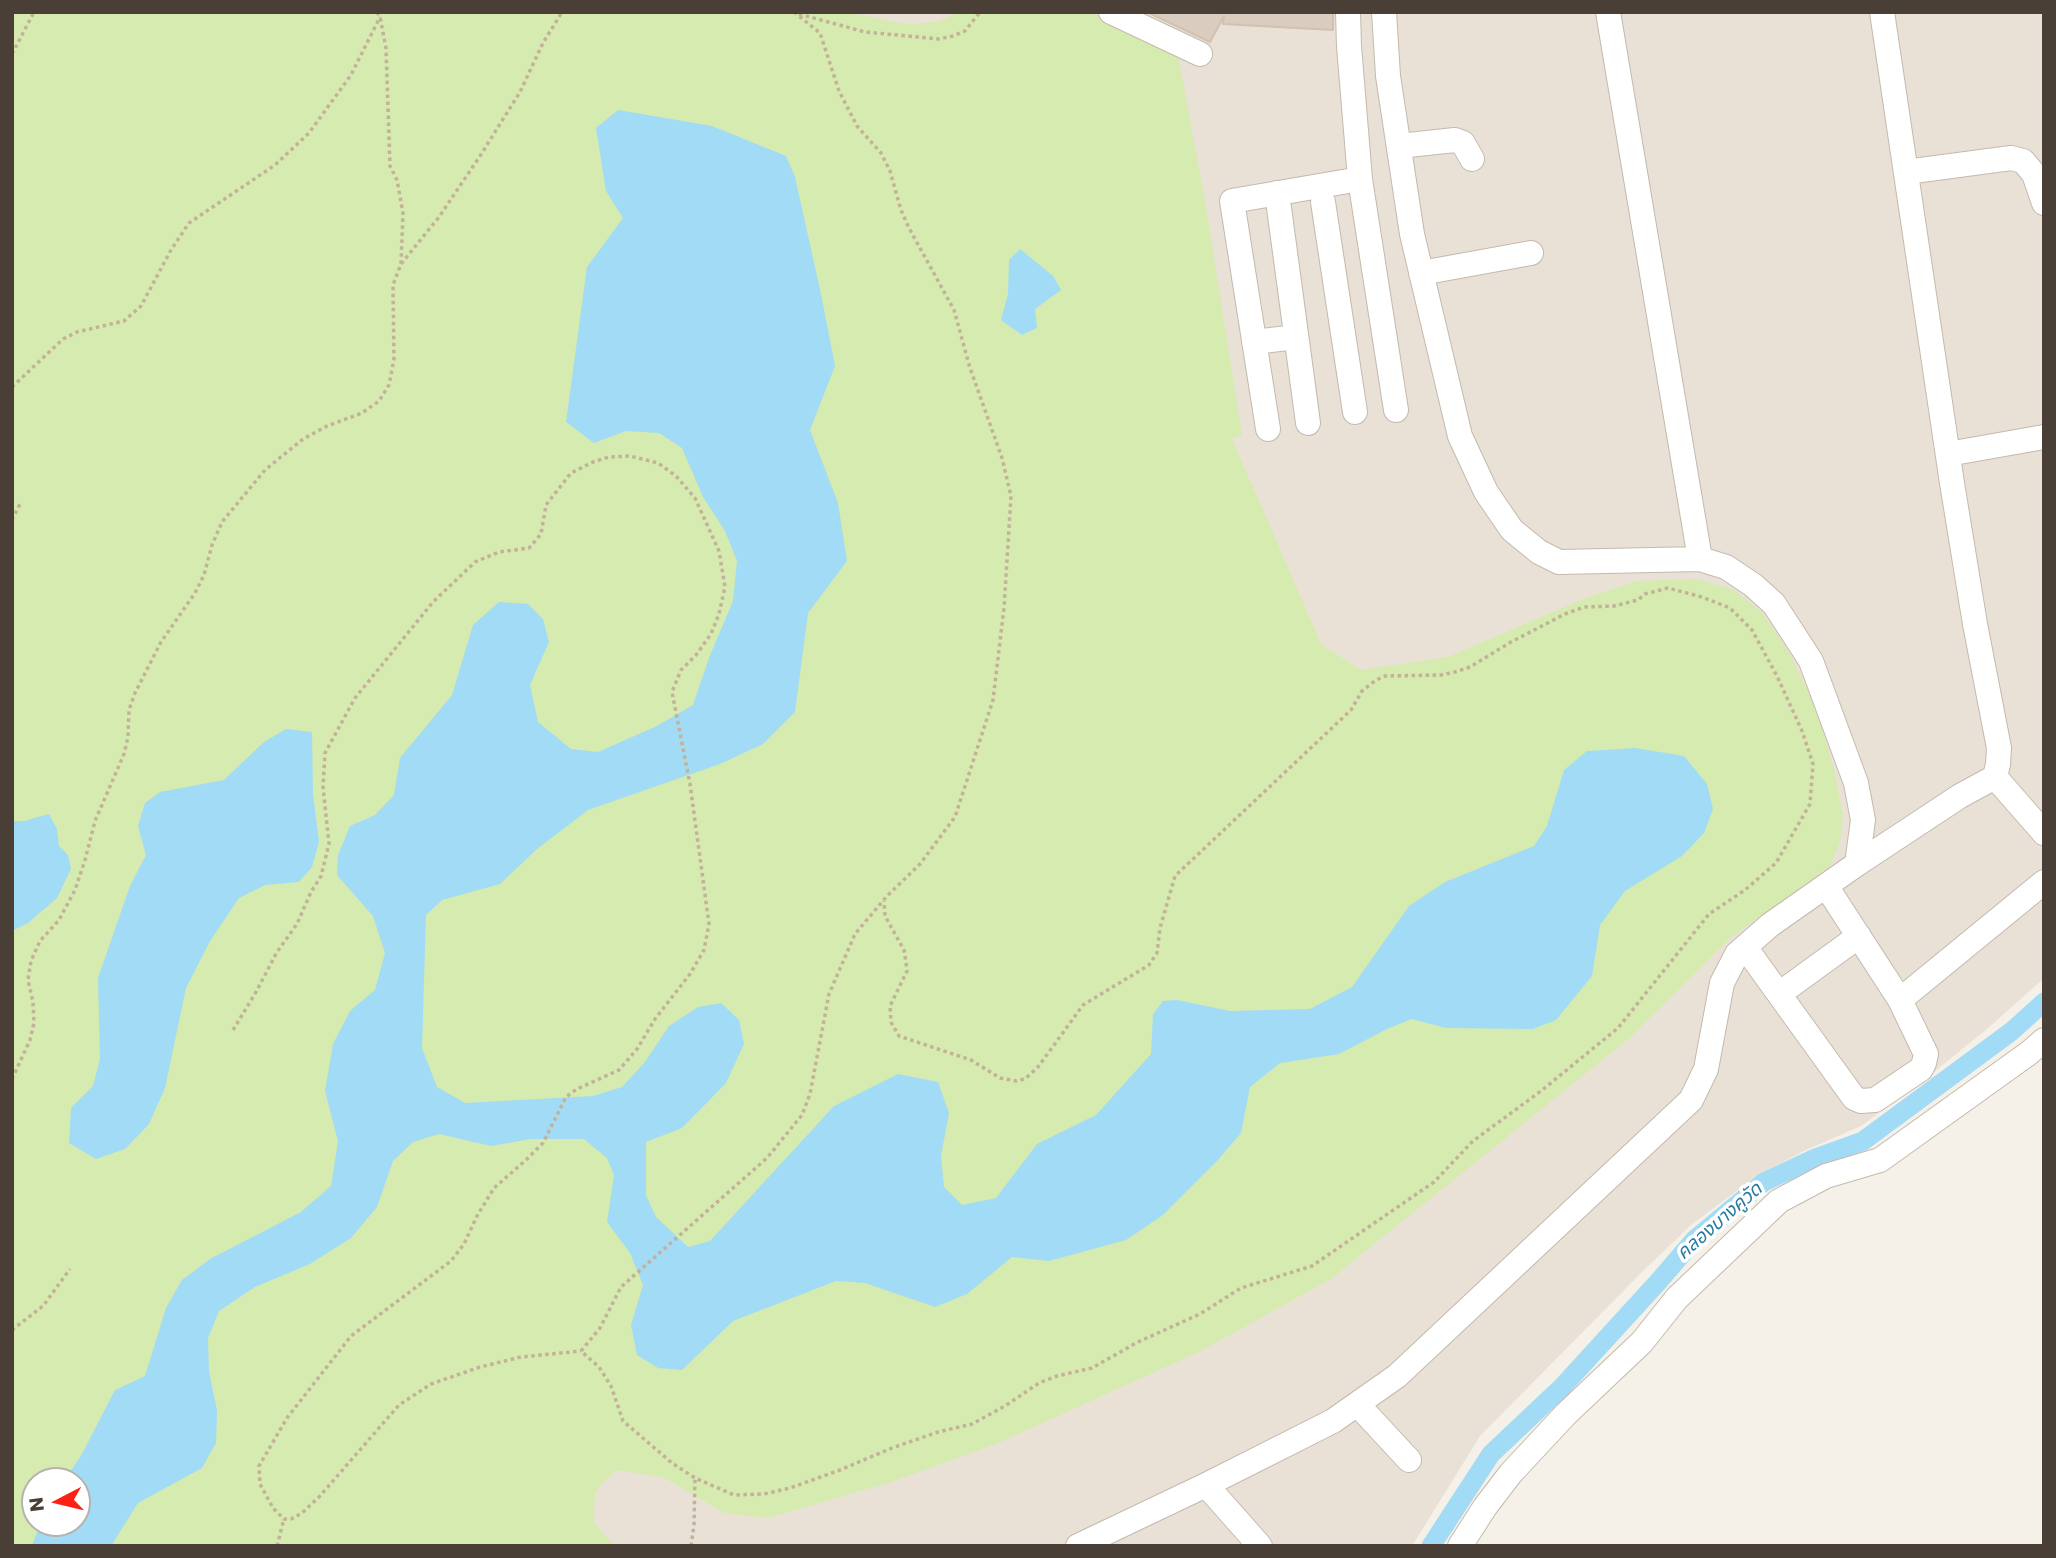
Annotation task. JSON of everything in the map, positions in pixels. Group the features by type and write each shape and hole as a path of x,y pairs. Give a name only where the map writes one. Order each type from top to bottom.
{"street":[{"path":"1111,12 1200,54"},
{"path":"1348,12 1360,179 1396,410"},
{"path":"1384,12 1388,76 1412,234 1460,436 1486,492 1513,530 1539,552 1559,562 1700,559 1726,567 1753,585 1774,604 1811,661 1856,783 1863,820 1857,864"},
{"path":"1608,12 1700,559"},
{"path":"1078,1546 1334,1421 1397,1376 1691,1100 1706,1069 1723,984 1737,954 1770,925 1857,864 1960,796 1995,777 1999,748 1975,624 1882,12"},
{"path":"1399,146 1455,140 1464,143 1472,159"},
{"path":"1906,172 2011,158 2023,161 2034,174 2044,203"},
{"path":"1268,429 1232,201 1360,179"},
{"path":"1277,193 1308,423"},
{"path":"1323,202 1354,412"},
{"path":"1421,272 1531,253"},
{"path":"1337,295 1377,289"},
{"path":"1254,342 1296,337"},
{"path":"1948,454 2044,437"},
{"path":"1995,777 2044,833"},
{"path":"1900,1000 2044,881"},
{"path":"1745,947 1854,1098 1867,1102 1875,1100 1921,1069 1926,1054 1900,1000 1826,887"},
{"path":"1779,994 1859,936"},
{"path":"1460,1546 1511,1473 1566,1414 1642,1342 1677,1298 1779,1201 1826,1177 1880,1160 2044,1040"},
{"path":"1358,1405 1409,1460"},
{"path":"1206,1485 1260,1546"}],"path":[{"path":"12,54 34,12"},
{"path":"12,1079 30,1040 34,1023 33,1002 27,980 31,961 40,941 59,920 75,890 95,821 124,754 129,710 135,693 162,642 195,593 222,522 265,470 303,439 327,426 362,414 379,401 389,385 394,359 393,285 401,264 404,213 397,180 390,166 386,48 377,12"},
{"path":"401,264 439,217 480,156 520,92 543,43 562,12"},
{"path":"796,13 865,32 939,39 965,31 980,12"},
{"path":"580,1352 600,1328 621,1287 758,1166 802,1115 810,1094 829,994 855,934 920,864 955,817 993,700 1004,608 1011,496 1002,458 970,368 954,310 909,228 890,171 881,153 857,125 839,91 820,33 796,13"},
{"path":"12,387 63,339 77,332 124,321 141,306 189,223 275,165 309,133 351,75 380,17"},
{"path":"233,1030 277,952 297,924 321,876 329,844 323,787 325,753 355,698 370,679 433,602 475,562 499,552 529,548 541,534 546,505 572,473 609,457 630,456 658,463 676,476 695,498 719,551 725,587 711,634 681,670 672,692 690,783 709,924 704,950 637,1049 619,1070 577,1089 566,1097 542,1143 494,1188 464,1244 451,1261 351,1336 287,1418 259,1466 260,1484 273,1508 285,1519"},
{"path":"12,520 21,502"},
{"path":"285,1519 302,1513 319,1497 399,1405 431,1384 480,1367 521,1357 580,1352 599,1367 611,1386 623,1421 672,1464 695,1478 734,1494 764,1494 790,1489 892,1448 972,1423 1040,1383 1092,1368 1138,1342 1200,1314 1241,1288 1312,1266 1434,1182 1473,1141 1541,1091 1618,1028 1709,914 1745,890 1776,863 1810,804 1813,764 1802,731 1777,676 1752,630 1730,608 1668,588 1614,606 1584,607 1565,614 1470,667 1455,672 1441,675 1385,676 1362,691 1351,710 1175,876 1160,928 1157,953 1149,965 1083,1005 1038,1068 1025,1079 1000,1078 971,1060 899,1036 891,1022 890,1006 905,977 906,962 904,950 885,916 884,901"},
{"path":"12,1330 44,1306 70,1269"},
{"path":"691,1546 695,1478"},
{"path":"277,1546 285,1519"}],"shaded area":[{"path":"12,12 2044,12 2044,978 1929,1076 1861,1126 1758,1175 1691,1225 1480,1436 1412,1546 12,1546"}],"green space":[{"path":"12,12 846,12 906,24 938,22 959,12 1091,12 1178,55 1205,201 1242,435 1232,439 1321,644 1361,670 1448,657 1578,601 1636,581 1696,579 1734,590 1762,613 1787,649 1815,705 1834,769 1843,815 1840,841 1830,866 1731,937 1627,1040 1332,1278 1201,1351 996,1444 891,1482 768,1518 724,1513 663,1477 615,1470 595,1492 594,1523 614,1546 12,1546"}],"water":[{"path":"618,110 712,126 786,156 795,177 835,366 810,430 838,503 847,561 808,613 795,712 763,744 720,764 588,810 537,849 500,884 442,900 426,915 422,1048 437,1087 465,1103 593,1096 622,1087 645,1062 669,1026 698,1007 721,1003 739,1020 744,1044 726,1083 682,1128 646,1142 646,1195 656,1217 688,1247 710,1241 834,1106 898,1074 938,1082 949,1113 941,1156 944,1187 962,1205 996,1198 1037,1144 1096,1115 1151,1054 1153,1014 1163,1001 1177,1000 1230,1011 1310,1009 1352,987 1409,906 1445,882 1534,846 1547,826 1564,770 1587,751 1635,748 1684,756 1707,784 1713,809 1704,833 1682,856 1625,891 1600,925 1592,976 1556,1020 1533,1029 1446,1028 1412,1019 1339,1054 1280,1063 1250,1087 1241,1133 1217,1161 1163,1215 1126,1240 1049,1261 1012,1257 967,1294 935,1307 865,1283 836,1281 733,1321 682,1370 658,1368 637,1355 631,1325 643,1285 630,1253 607,1222 614,1175 607,1158 584,1139 531,1139 491,1146 439,1134 413,1142 393,1161 377,1207 351,1238 310,1264 255,1287 219,1311 208,1338 209,1372 217,1410 216,1443 202,1468 138,1503 111,1546 29,1546 35,1537 91,1537 91,1467 73,1467 115,1390 145,1376 166,1308 182,1280 210,1259 301,1212 331,1186 338,1141 325,1091 333,1044 350,1011 375,990 385,953 373,916 337,875 338,855 350,826 375,815 394,795 400,758 452,695 473,625 499,602 528,604 543,619 549,642 530,685 538,722 571,749 598,752 657,726 693,705 733,601 737,561 725,531 703,497 682,448 659,433 626,431 594,443 566,422 587,267 623,218 606,191 596,128"},
{"path":"1020,249 1053,276 1061,290 1035,309 1037,328 1022,335 1001,320 1008,294 1009,260"},
{"path":"286,729 312,732 313,794 319,842 312,867 299,882 265,885 239,898 210,941 186,988 165,1088 149,1124 125,1149 96,1159 69,1143 71,1108 93,1086 100,1059 98,978 130,886 146,855 138,826 145,803 160,792 224,780 264,742"},
{"path":"49,814 57,829 59,846 68,855 71,869 57,898 28,923 12,931 12,821 24,821"}],"building":[{"path":"1147,12 1333,12 1333,30 1223,24 1224,16 1210,42"}],"waterway":[{"name":"คลองบางคูวัด","path":"1431,1546 1491,1454 1562,1387 1695,1239 1764,1182 1813,1159 1863,1141 2012,1031 2044,1002"}]}
